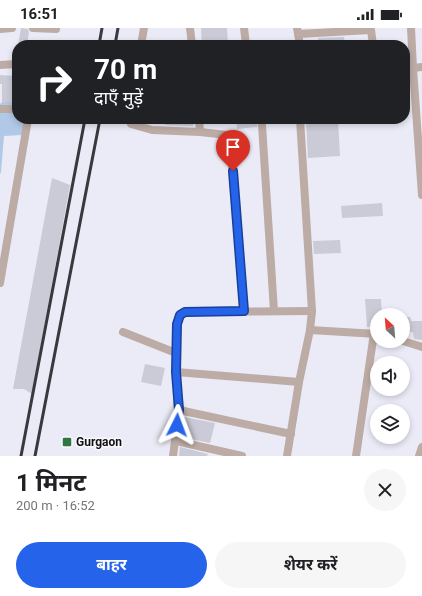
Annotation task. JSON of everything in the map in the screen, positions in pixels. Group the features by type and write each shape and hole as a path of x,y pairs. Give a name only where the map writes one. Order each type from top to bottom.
{"street":[{"path":"0,29 12,28"},
{"path":"33,28 56,29"},
{"path":"142,40 144,28"},
{"path":"190,28 191,40"},
{"path":"244,28 245,40"},
{"path":"410,48 411,28"},
{"path":"298,31 370,30 372,40"},
{"path":"0,65 12,64"},
{"path":"410,68 422,67"},
{"path":"410,78 422,195"},
{"path":"0,109 12,109"},
{"path":"0,283 27,124"},
{"path":"131,124 152,130 227,135 230,139 244,311"},
{"path":"199,124 200,132"},
{"path":"287,456 299,382 310,330 312,310 300,124"},
{"path":"262,125 274,311"},
{"path":"173,456 179,410 176,353 177,324 180,315 185,312 312,310"},
{"path":"310,330 370,333"},
{"path":"123,332 176,353"},
{"path":"410,343 422,347"},
{"path":"356,456 373,348"},
{"path":"176,372 299,382"},
{"path":"179,410 291,434"},
{"path":"176,441 242,456"},
{"path":"419,456 422,447"}],"water":[{"path":"10,95 12,97 12,124 24,124 22,135 4,136 0,174 0,104"}],"building":[{"path":"21,28 28,29 28,40 19,40"},
{"path":"201,28 227,28 228,40 202,40"},
{"path":"344,37 344,40 318,40 318,38"},
{"path":"0,75 12,76 12,102 2,102 2,84 0,84"},
{"path":"193,124 193,126 165,125"},
{"path":"236,124 257,124 257,127 237,129"},
{"path":"306,124 338,124 340,156 308,158"},
{"path":"52,178 70,185 32,394 24,389 13,389"},
{"path":"382,203 383,216 342,218 341,206"},
{"path":"340,240 341,253 314,254 313,241"},
{"path":"365,299 381,299 382,308 370,308 370,327 367,327"},
{"path":"410,317 411,321 422,321 422,340 414,339 413,332 410,332"},
{"path":"145,364 165,368 161,386 141,382"},
{"path":"184,417 215,423 210,443 181,437"},
{"path":"180,447 208,454 207,456 179,456"}],"railway":[{"path":"100,40 102,28"},
{"path":"116,40 118,28"},
{"path":"21,456 84,124"},
{"path":"35,456 99,124"}],"place":[{"name":"Gurgaon","path":"67,442"}],"route":[{"path":"177,425 179,410 176,372 177,324 180,315 185,312 244,311 233,171"}]}
